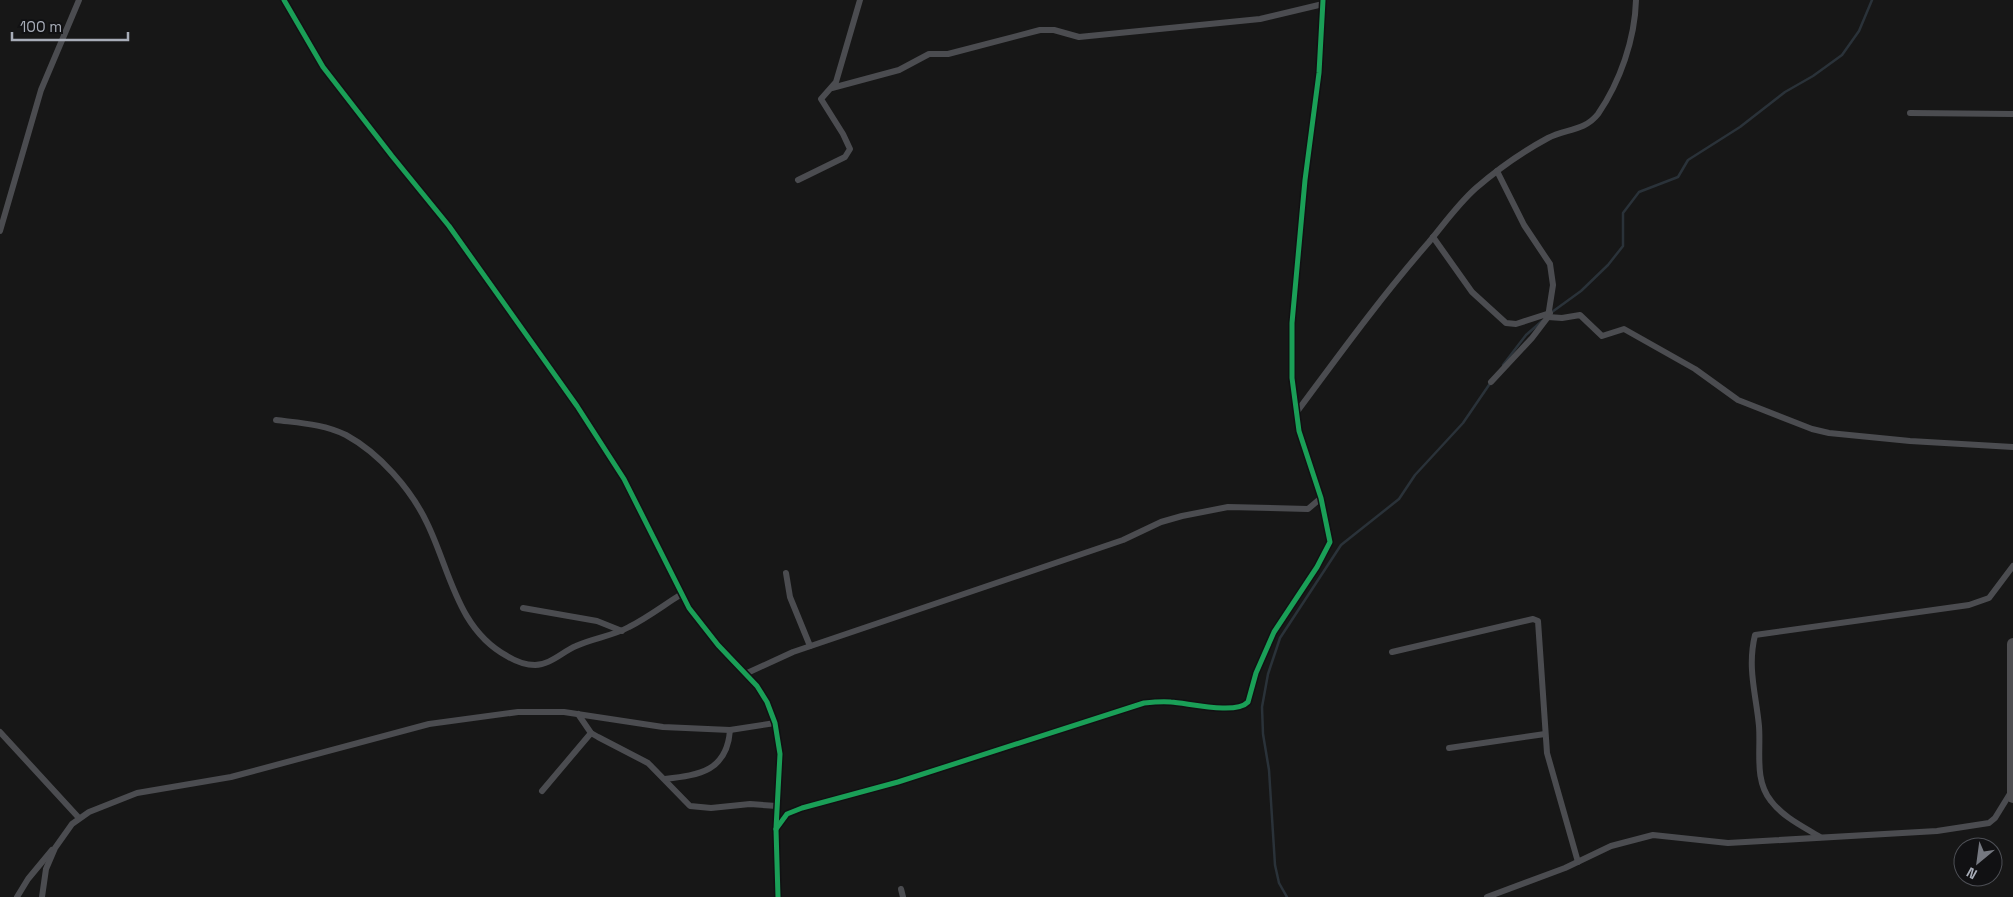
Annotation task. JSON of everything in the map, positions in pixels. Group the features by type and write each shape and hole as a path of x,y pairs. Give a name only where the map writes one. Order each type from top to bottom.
{"highway":[{"path":"2013,644 2013,797"}],"street":[{"path":"0,231 41,90 79,0"},
{"path":"284,0 324,67 392,156 449,226 596,434 639,508 680,595 718,645 745,674 767,702 775,723 780,754 776,829 778,897"},
{"path":"798,180 845,156 850,149 844,134 821,101 822,97 832,88 842,68 860,0"},
{"path":"1296,413 1400,276 1452,213 1497,171 1550,137 1584,126 1598,114 1619,74 1632,29 1636,0"},
{"path":"776,829 787,814 802,808 898,782 1144,703 1172,702 1220,708 1245,705 1274,632 1329,545 1330,539 1321,498 1305,453 1296,413 1292,378 1292,323 1305,180 1319,73 1323,2 1260,19 1079,37 1054,30 1040,30 948,54 929,54 899,70 832,88"},
{"path":"1910,114 2013,114"},
{"path":"1491,382 1532,338 1549,315 1553,285 1551,268 1524,224 1497,171"},
{"path":"1433,237 1472,292 1506,323 1516,324 1549,315 1562,318 1580,315 1602,336 1624,329 1695,369 1738,400 1820,432 1910,441 2013,447"},
{"path":"276,420 317,424 345,435 368,450 393,475 409,493 427,522 468,620 484,640 515,661 528,664 545,664 575,646 622,630 680,595"},
{"path":"745,674 810,646 1123,540 1170,519 1228,507 1308,509 1321,498"},
{"path":"1821,837 1783,813 1770,801 1762,784 1759,765 1759,726 1752,688 1755,635 1969,604 1989,598 2013,566"},
{"path":"786,573 790,597 810,646"},
{"path":"523,608 597,621 622,630"},
{"path":"1392,652 1536,619 1540,626 1547,753 1578,862"},
{"path":"42,897 46,869 67,830 79,818 137,792 202,783 240,775 429,724 542,711 578,714 663,727 730,730 775,723"},
{"path":"578,714 591,732 640,757 665,779 675,793 690,806 711,808 750,804 777,806"},
{"path":"665,779 692,775 713,768 725,751 730,730"},
{"path":"0,732 79,818"},
{"path":"542,791 591,732"},
{"path":"1449,748 1545,734"},
{"path":"1487,897 1578,862 1611,846 1653,835 1728,843 1927,832 1980,826 1995,818 2012,789"},
{"path":"17,897 28,879 58,844"},
{"path":"900,889 903,897"}],"waterway":[{"path":"1552,312 1581,291 1608,265 1623,246 1623,213 1639,192 1678,177 1688,160 1740,127 1785,92 1813,76 1842,55 1859,31 1872,0"},
{"path":"1503,365 1526,335 1542,321"},
{"path":"1287,897 1279,883 1275,865 1269,770 1263,734 1262,707 1268,674 1280,638 1341,545 1399,499 1415,475 1463,423 1491,382"}],"cycle path":[{"path":"284,0 323,67 449,226 577,406 624,479 689,608 718,645 757,686 767,702 775,723 780,754 776,829 778,897"},
{"path":"776,829 787,814 802,808 898,782 1144,703 1168,702 1233,708 1248,702 1256,673 1274,632 1317,567 1330,542 1321,498 1299,431 1292,378 1292,323 1305,180 1319,73 1323,0"}]}
